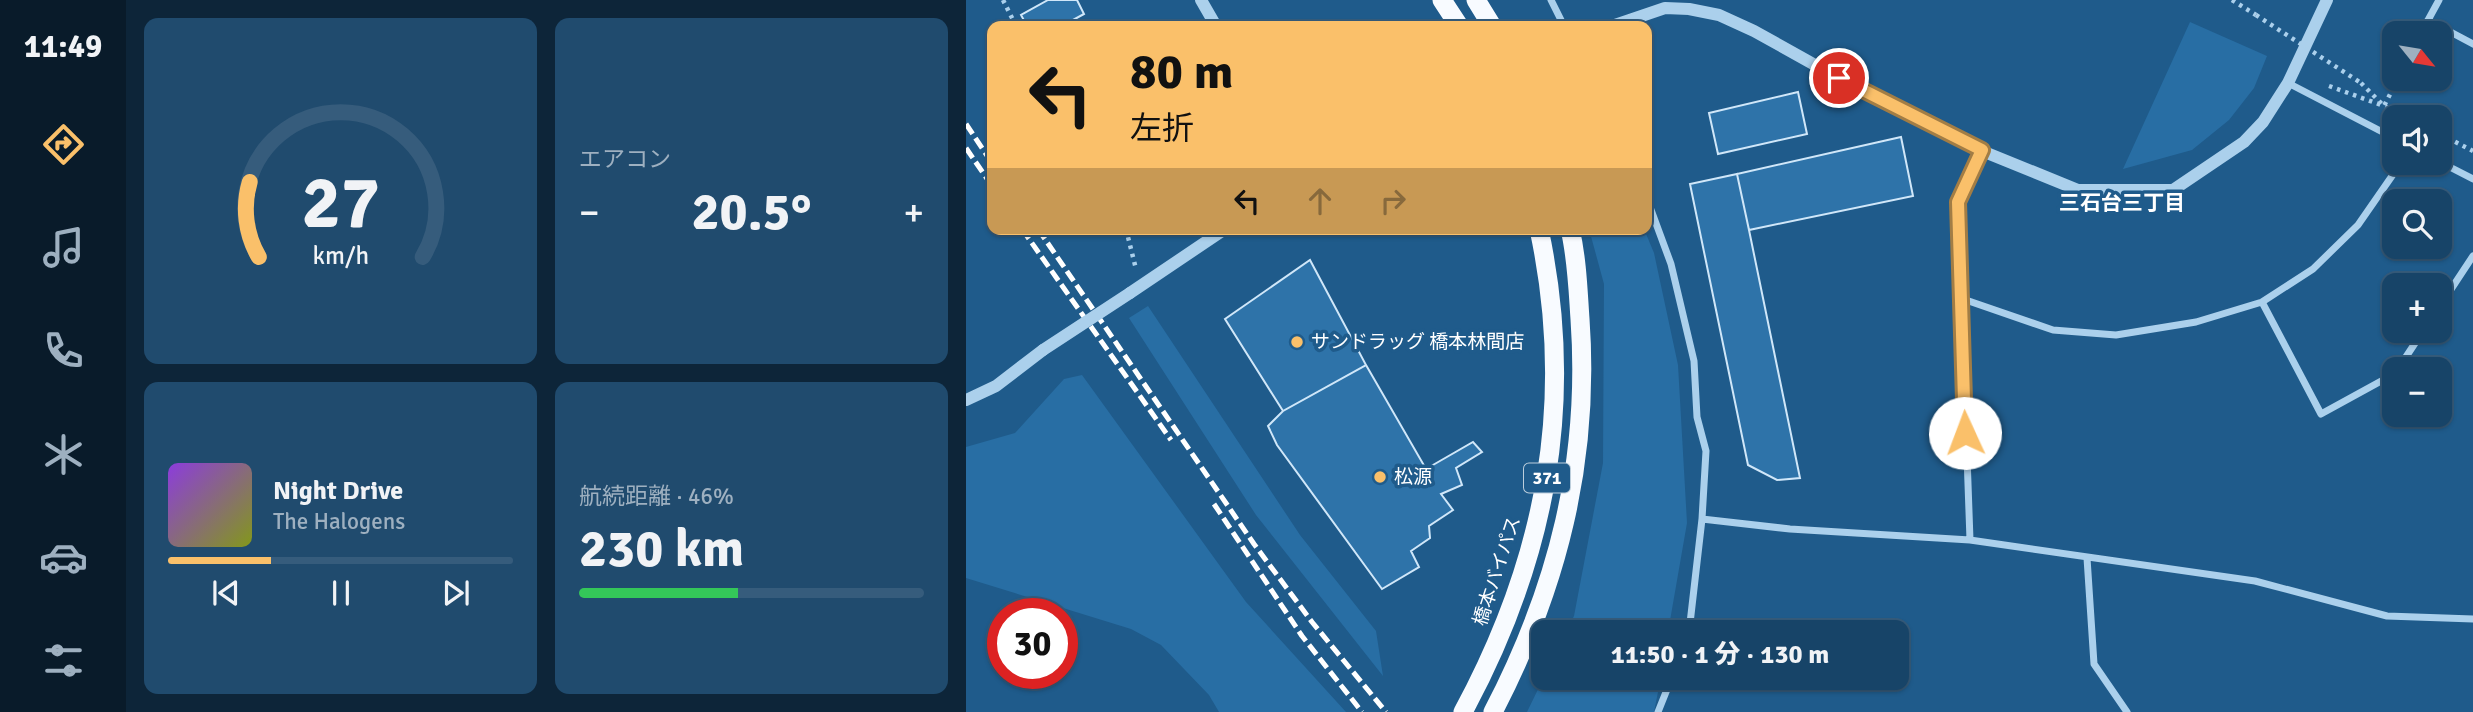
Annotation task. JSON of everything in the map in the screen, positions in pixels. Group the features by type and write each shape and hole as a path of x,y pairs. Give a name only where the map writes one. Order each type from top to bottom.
{"highway":[{"path":"1442,0 1456,21"},
{"path":"1476,0 1489,21"},
{"name":"橋本バイパス","path":"1463,712 1507,621 1540,513 1550,460 1555,407 1553,309 1540,235"},
{"name":"371","path":"1493,712 1532,632 1551,578 1568,515 1577,460 1583,360 1571,235"}],"street":[{"path":"1201,0 1213,21"},
{"path":"1551,0 1562,21"},
{"path":"1627,21 1665,8 1719,15 1754,31 1876,99 1982,150 2078,190 2173,190 2244,142 2263,122 2288,83 2327,0"},
{"path":"2439,0 2428,20 2473,44"},
{"path":"2288,83 2382,132"},
{"path":"1970,540 1958,202 1982,150"},
{"path":"2452,168 2473,179"},
{"path":"1960,298 2053,330 2116,335 2196,323 2262,302 2313,269 2358,225 2393,175"},
{"path":"1652,213 1671,264 1694,361 1698,417 1706,450 1702,519 1690,620"},
{"path":"966,400 996,386 1043,351 1216,235"},
{"path":"2452,288 2473,256"},
{"path":"2262,302 2321,414 2382,381"},
{"path":"1702,519 1790,529 1970,540 2255,581 2387,616 2473,619"},
{"path":"2087,558 2094,664 2127,712"},
{"path":"1658,712 1667,690"}],"path":[{"path":"1003,0 1014,21"},
{"path":"2232,0 2361,83 2383,105"},
{"path":"2452,140 2473,151"},
{"path":"1127,235 1135,289"}],"shaded area":[{"path":"2190,22 2267,56 2254,88 2229,120 2192,150 2123,169"},
{"path":"1591,235 1646,235 1654,253 1678,365 1687,523 1670,620 1572,620 1603,463 1604,284"},
{"path":"1148,306 1300,535 1376,631 1383,676 1256,515 1129,318"},
{"path":"1082,375 1246,602 1346,712 1219,712 1209,695 1161,645 1131,629 1078,613 1078,598 1031,598 966,578 966,447 1015,433 1064,379"},
{"path":"1538,690 1658,690 1654,712 1527,712"}],"building":[{"path":"1048,0 1077,0 1084,14 1071,21 1024,21 1021,15"},
{"path":"1798,92 1807,134 1718,154 1709,113"},
{"path":"1901,137 1913,196 1749,230 1737,174"},
{"path":"1737,174 1800,478 1777,480 1748,465 1690,184"},
{"name":"サンドラッグ 橋本林間店","path":"1310,260 1366,365 1283,411 1225,319"},
{"name":"松源","path":"1366,365 1426,469 1473,442 1482,452 1456,468 1462,485 1441,494 1453,510 1429,526 1430,538 1411,551 1419,567 1382,589 1277,445 1268,426 1283,411"}],"railway":[{"path":"966,124 987,156"},
{"path":"966,148 987,179"},
{"path":"1026,235 1171,440"},
{"path":"1042,235 1254,544 1312,622 1386,712"},
{"path":"1214,504 1302,636 1362,712"}],"place":[{"name":"サンドラッグ 橋本林間店","path":"1297,342"},
{"name":"松源","path":"1380,477"}],"district":[{"name":"三石台三丁目","path":"2122,203"}],"route":[{"path":"1839,78 1876,99 1982,150 1958,202 1965,433"}]}
